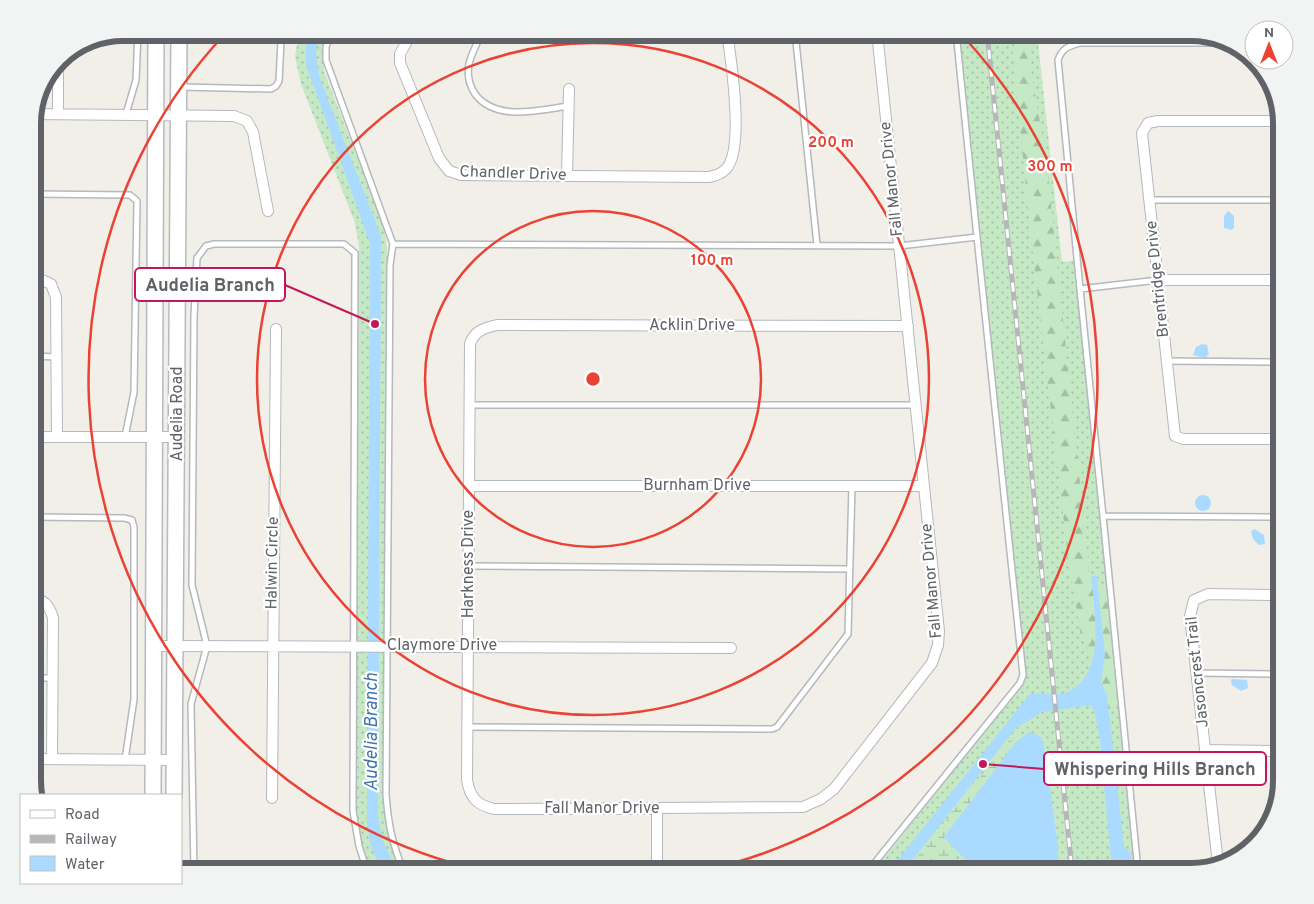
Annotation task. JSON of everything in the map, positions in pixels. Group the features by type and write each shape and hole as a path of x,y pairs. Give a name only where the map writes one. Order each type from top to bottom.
{"main road":[{"name":"Audelia Road","path":"153,794 156,41"},
{"name":"Audelia Road","path":"174,794 178,437 178,41"}],"street":[{"name":"Chandler Drive","path":"407,41 400,54 400,62 439,158 449,171 461,175 709,177 718,175 727,169 736,143 736,107 728,41"},
{"name":"Fall Manor Drive","path":"473,798 481,806 494,809 803,807 821,799 834,789 932,663 938,645 939,631 878,41"},
{"path":"58,73 58,114"},
{"path":"567,176 569,89"},
{"path":"42,114 234,116 247,121 254,132 268,211"},
{"name":"Brentridge Drive","path":"1273,122 1158,121 1148,123 1142,133 1175,436 1183,439 1273,439"},
{"path":"41,280 51,284 56,297 57,437"},
{"path":"1158,280 1273,280"},
{"name":"Acklin Drive","path":"478,332 497,326 908,326"},
{"name":"Halwin Circle","path":"272,798 276,329"},
{"name":"Harkness Drive","path":"473,798 467,780 470,344 472,338 478,332"},
{"path":"41,437 178,437"},
{"name":"Burnham Drive","path":"470,486 924,486"},
{"name":"Jasoncrest Trail","path":"1217,858 1190,616 1194,600 1208,594 1273,594"},
{"path":"41,600 50,606 53,618 52,759"},
{"name":"Claymore Drive","path":"153,646 731,648"},
{"path":"1206,750 1273,751"},
{"path":"41,759 174,760"},
{"path":"657,809 657,863"}],"lane":[{"path":"126,114 136,80 138,41"},
{"path":"178,87 271,89 279,81 281,41"},
{"path":"328,41 326,60 393,244 390,265 384,646 388,825 400,863"},
{"path":"478,41 469,64 468,79 480,100 490,108 508,111 569,106"},
{"path":"796,41 817,245"},
{"path":"875,863 1020,683 1023,675 957,41"},
{"path":"1137,863 1058,69 1060,52 1068,46 1080,43 1210,44"},
{"path":"41,194 130,195 137,201 134,392 125,437"},
{"path":"1150,200 1273,200"},
{"path":"393,244 899,246 977,237"},
{"path":"194,863 191,704 207,646 192,585 197,258 206,246 214,244 344,244 355,253 359,646 353,811 359,846 364,863"},
{"path":"1080,289 1158,280"},
{"path":"41,356 56,357"},
{"path":"1166,361 1273,362"},
{"path":"470,405 916,405"},
{"path":"468,727 772,729 777,727 848,634 852,486"},
{"path":"1103,516 1273,517"},
{"path":"41,517 124,518 132,520 134,527 134,699 125,760"},
{"path":"469,566 850,568"},
{"path":"1196,673 1273,674"},
{"path":"41,678 52,678"}],"green space":[{"path":"298,41 326,41 323,52 324,71 385,230 387,250 387,815 388,833 400,863 369,863 362,845 356,811 359,246 355,223 301,84 295,57"},
{"path":"960,41 1038,41 1062,262 1078,260 1138,863 880,863 1026,680"},
{"path":"1012,41 1028,41 1032,77 1046,156 1090,579 1103,584 1107,592 1116,696 1114,709 1103,711 1090,654 1081,636 1069,566 1029,220"},
{"path":"1020,736 1031,740 977,832 945,863 912,863 1012,737"}],"water":[{"path":"307,41 317,41 316,56 320,79 381,236 378,817 382,839 393,863 378,863 371,846 367,823 370,243 306,65"},
{"path":"1228,211 1234,216 1234,228 1231,230 1224,228 1224,216"},
{"path":"1202,344 1207,345 1209,354 1205,358 1193,355 1196,347"},
{"path":"1203,495 1211,503 1203,511 1195,503"},
{"path":"1255,529 1264,535 1265,544 1259,545 1253,539 1251,531"},
{"path":"1091,576 1097,576 1105,655 1101,682 1107,695 1124,847 1131,854 1132,863 1111,863 1100,741 1095,713 1091,705 1042,712 1015,729 910,863 895,863 1030,694 1065,693 1079,685 1088,673 1093,658 1095,642"},
{"path":"1232,679 1247,680 1248,688 1241,691 1232,685"},
{"path":"1030,732 1041,737 1044,746 1058,846 1058,863 968,863 944,837 1016,742"}],"railway":[{"path":"988,41 1071,863"}],"place":[{"name":"Audelia Branch","path":"375,324"},
{"name":"Whispering Hills Branch","path":"983,764"}]}
